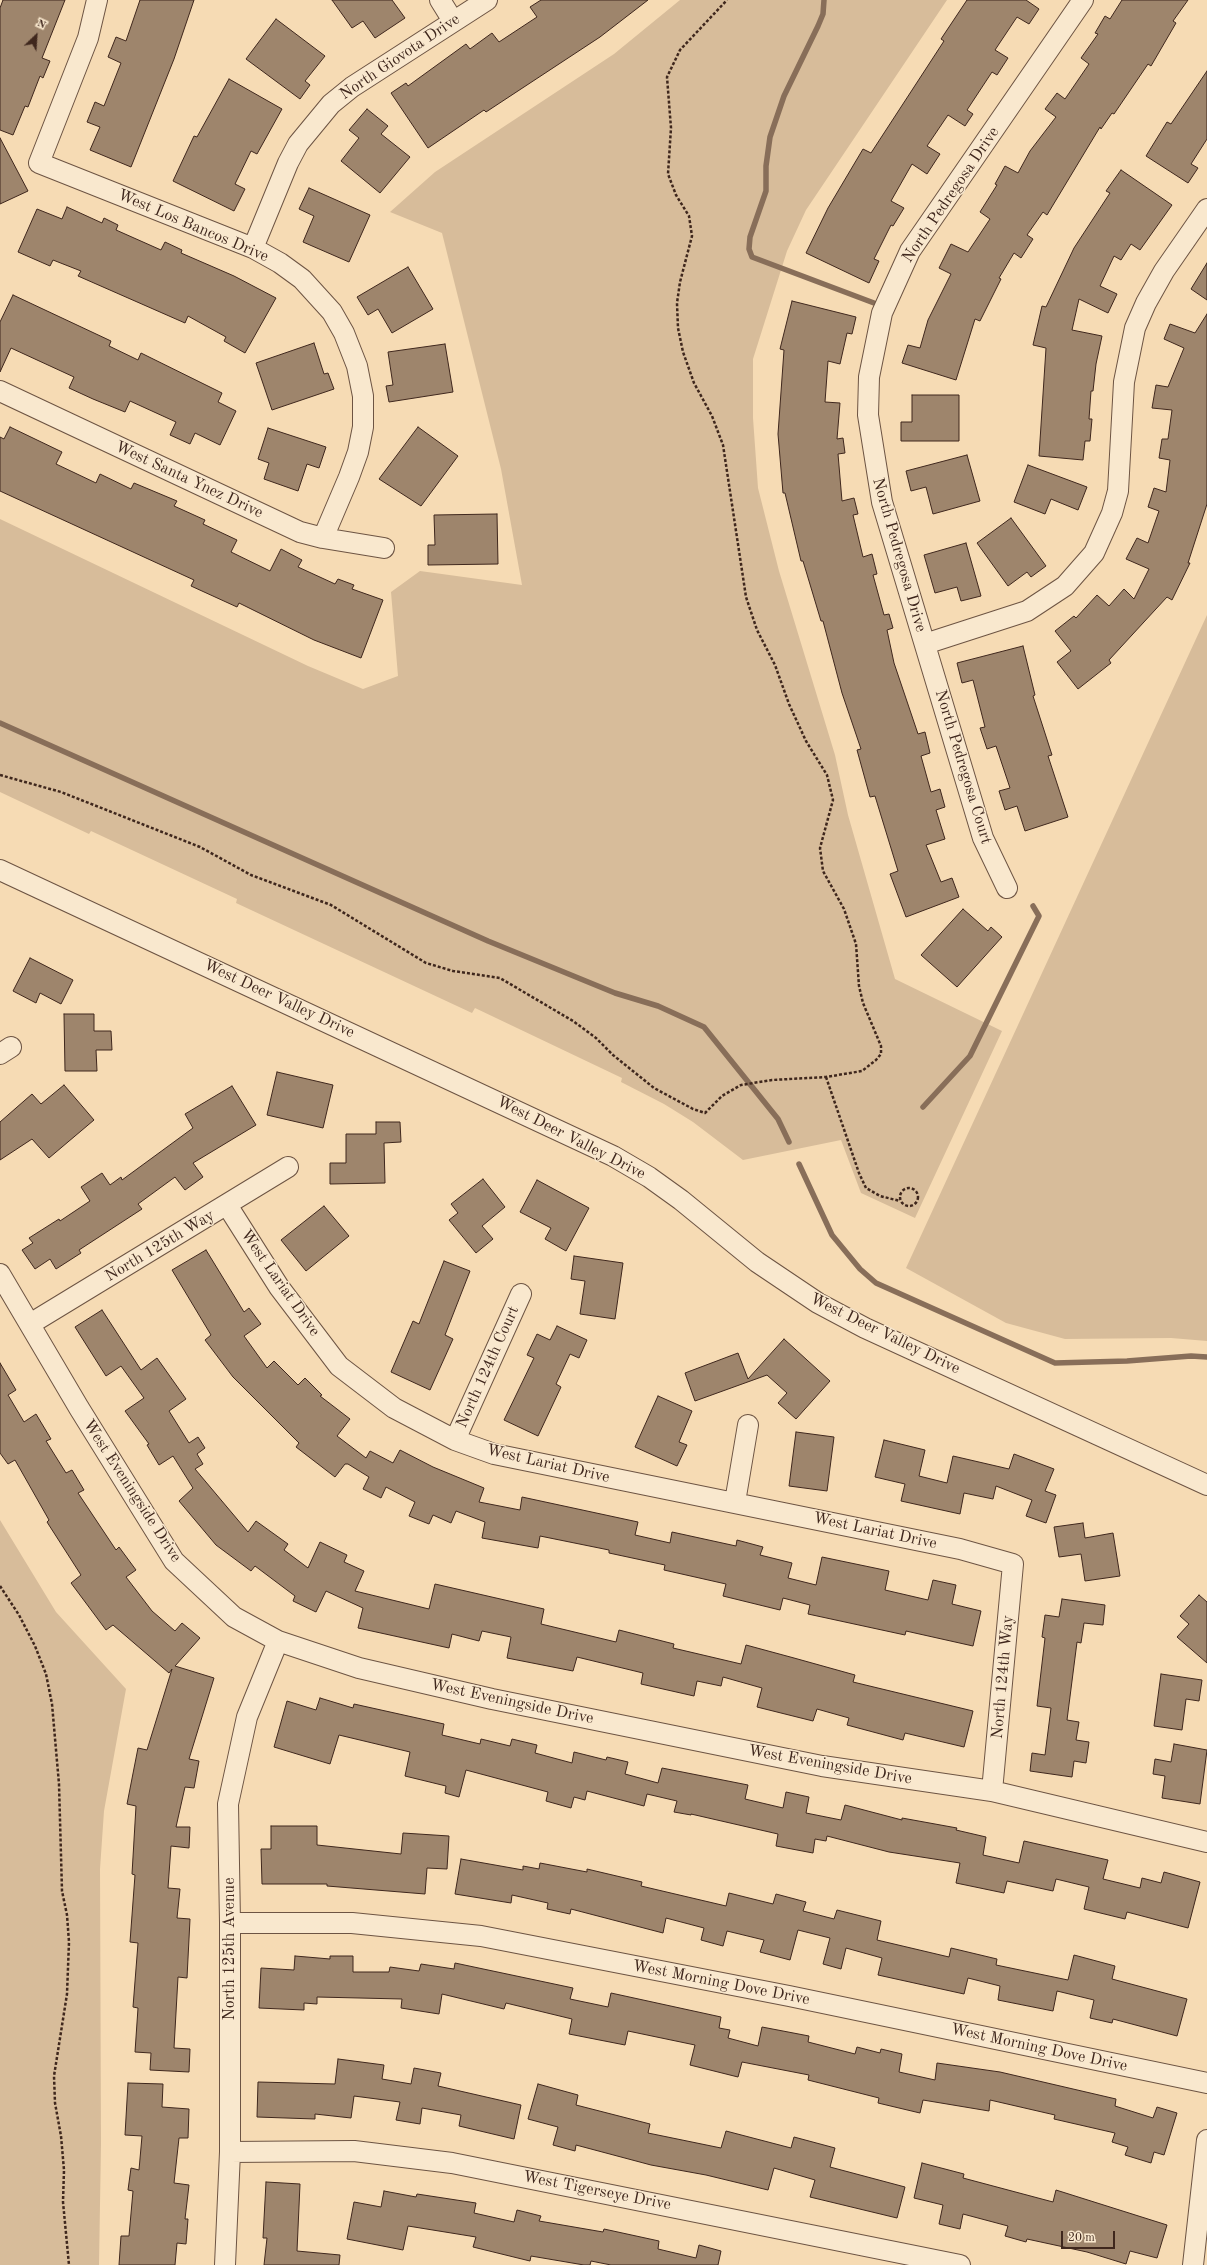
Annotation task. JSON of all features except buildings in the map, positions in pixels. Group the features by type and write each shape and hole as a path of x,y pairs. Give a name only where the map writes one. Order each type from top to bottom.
{"street":[{"name":"West Los Bancos Drive","path":"97,0 88,38 39,163 253,248 280,262 302,279 332,312 344,333 357,366 363,396 363,428 358,452 323,538"},
{"path":"440,0 453,21"},
{"name":"North Giovota Drive","path":"253,248 288,163 298,144 315,121 331,104 352,87 487,0"},
{"name":"North Pedregosa Drive","path":"925,644 882,502 873,454 868,415 869,377 882,313 910,251 1083,0"},
{"path":"925,644 1027,612 1065,586 1094,553 1112,514 1118,491 1124,382 1135,328 1146,303 1164,271 1207,209"},
{"name":"West Santa Ynez Drive","path":"0,391 300,532 323,538 384,548"},
{"name":"North Pedregosa Court","path":"925,644 983,838 1007,888"},
{"name":"West Deer Valley Drive","path":"0,870 613,1156 676,1196 757,1262 818,1303 872,1331 1207,1485"},
{"name":"North 125th Way","path":"30,1324 288,1167"},
{"name":"West Lariat Drive","path":"227,1205 279,1288 339,1366 394,1408 455,1440 494,1454 960,1549 1014,1564"},
{"name":"West Eveningside Drive","path":"0,1274 79,1408 174,1561 234,1617 278,1640 359,1668 492,1699 822,1766 992,1791 1207,1842"},
{"name":"North 124th Court","path":"455,1440 522,1294"},
{"path":"735,1502 748,1425"},
{"name":"North 124th Way","path":"992,1791 1014,1564"},
{"name":"North 125th Avenue","path":"225,2265 230,2152 230,1923 228,1804 247,1717 278,1640"},
{"name":"West Morning Dove Drive","path":"230,1923 352,1923 481,1936 789,1996 1207,2083"},
{"path":"1193,2265 1207,2140"},
{"name":"West Tigerseye Drive","path":"230,2152 354,2151 452,2163 960,2265"}],"path":[{"path":"0,776 61,792 200,847 251,875 331,905 426,963 453,971 500,978 573,1021 596,1038 613,1055 654,1088 693,1109 705,1113 722,1096 741,1085 772,1080 826,1077 862,1070 881,1054 882,1046 863,1003 859,986 856,944 850,925 844,909 823,871 820,848 833,800 827,775 804,735 775,665 757,630 748,604 740,563 729,476 723,445 712,416 694,383 683,352 678,328 677,303 680,282 692,236 689,216 676,195 668,174 671,128 667,77 680,50 727,0"},
{"path":"826,1077 866,1188 873,1193 900,1200 907,1207 913,1206 918,1199 918,1193 913,1189 904,1190 900,1194 900,1200"},
{"path":"0,1586 19,1615 35,1646 46,1674 52,1704 59,1784 62,1891 67,1915 69,1942 67,1994 54,2076 55,2103 63,2157 63,2202 69,2265"}],"shaded area":[{"path":"680,0 947,0 806,210 787,251 753,359 753,418 758,488 779,571 835,755 848,815 895,979 1002,1031 915,1218 861,1193 841,1140 743,1160 693,1122 664,1104 621,1082 622,1078 475,1008 472,1013 236,903 237,899 91,831 89,834 0,792 0,519 308,666 363,689 398,676 391,592 420,571 522,585 501,469 442,233 390,212 435,172 614,54"},
{"path":"1207,615 1207,1341 1171,1338 1065,1339 1006,1323 906,1268"},
{"path":"0,1520 56,1612 126,1689 104,1811 100,1869 101,2144 99,2265 0,2265"}],"waterway":[{"path":"824,0 823,14 784,96 770,137 766,166 766,191 750,237 749,249 752,257 874,303"},
{"path":"0,723 488,941 615,993 658,1006 704,1027 778,1119 789,1142"},
{"path":"923,1107 970,1056 1039,916 1033,906"},
{"path":"799,1164 832,1235 860,1269 876,1283 1055,1363 1127,1361 1191,1356 1207,1357"}]}
